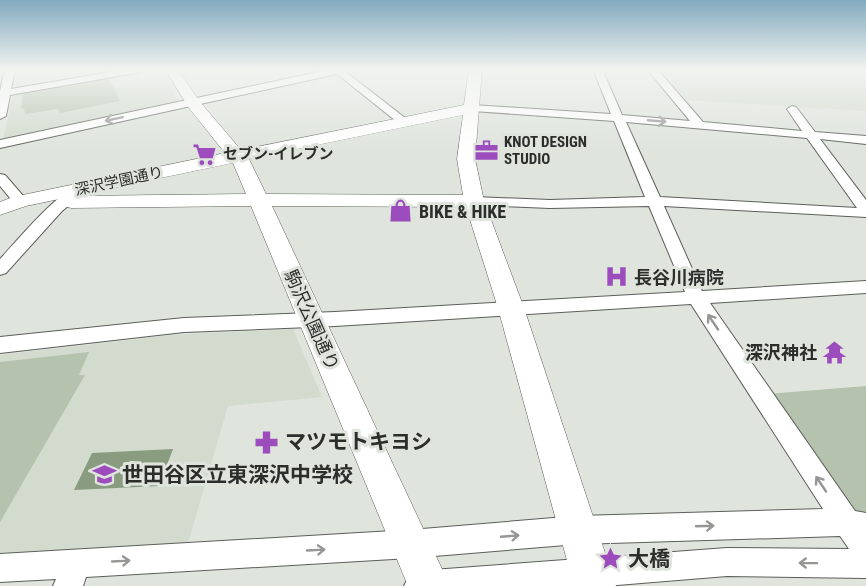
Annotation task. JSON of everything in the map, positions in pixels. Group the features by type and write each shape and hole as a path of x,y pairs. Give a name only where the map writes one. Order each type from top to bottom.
{"street":[{"path":"0,116 3,96"},
{"name":"駒沢公園通り","path":"188,96 238,157 429,586"},
{"path":"0,144 217,96"},
{"path":"373,96 405,123"},
{"path":"474,96 466,162 474,201 511,308 593,580"},
{"path":"609,96 696,297 856,525 866,550"},
{"path":"675,96 700,125"},
{"path":"473,108 619,118 866,140"},
{"name":"深沢学園通り","path":"0,209 20,201 473,108"},
{"path":"792,109 866,212"},
{"path":"0,178 20,201 474,201 550,204 656,201 866,212"},
{"path":"0,269 63,202 80,189"},
{"path":"0,345 184,325 866,287"},
{"path":"0,568 73,575 578,530 856,525"},
{"path":"419,586 593,580 727,562 866,564"}],"shaded area":[{"path":"12,96 176,96 178,101 3,140"},
{"path":"23,96 118,96 120,101 60,113 58,109 25,114 24,109 21,108"},
{"path":"683,96 866,96 866,111 686,100"},
{"name":"世田谷区立東深沢中学校","path":"293,329 322,397 228,406 188,543 0,554 0,355 172,335"},
{"path":"89,352 79,375 85,375 0,522 0,362"},
{"path":"866,386 866,518 850,509 767,394"},
{"path":"173,449 159,486 74,490 92,453"}],"place":[{"name":"KNOT DESIGN STUDIO","path":"486,151"},
{"name":"セブン-イレブン","path":"205,154"},
{"name":"BIKE & HIKE","path":"401,211"},
{"name":"長谷川病院","path":"616,277"},
{"name":"深沢神社","path":"835,352"},
{"name":"マツモトキヨシ","path":"267,442"},
{"name":"世田谷区立東深沢中学校","path":"104,475"},
{"name":"大橋","path":"610,559"}]}
